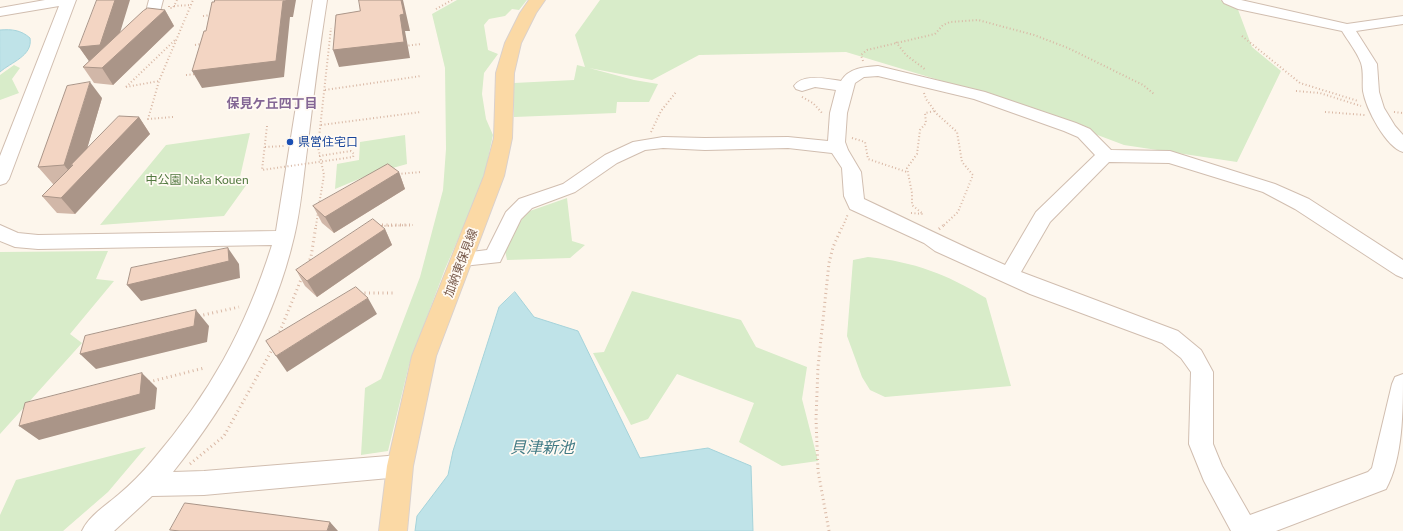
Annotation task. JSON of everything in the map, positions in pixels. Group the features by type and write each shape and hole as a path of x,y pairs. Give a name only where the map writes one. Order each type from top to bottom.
{"main road":[{"name":"加納東保見線","path":"392,531 400,466 424,356 494,176 503,138 505,73 512,43 528,13 537,0"}],"street":[{"path":"0,12 68,0"},
{"path":"0,179 8,137 68,0"},
{"path":"150,23 156,0"},
{"path":"96,531 147,484 182,446 224,379 252,327 270,282 284,238 320,0"},
{"path":"1229,0 1243,6 1347,28 1403,20"},
{"path":"1347,28 1369,64 1371,92 1378,111 1388,129 1403,146"},
{"path":"1106,156 1088,137 1070,127 927,78 878,71 862,72 850,79 843,89 837,140 852,169 855,202 931,238 942,246 1037,288 1170,337 1188,349 1198,363 1202,372 1201,444 1213,473 1245,530 1377,481 1383,473 1403,384"},
{"path":"802,92 814,82 845,86"},
{"path":"463,259 493,257 501,246 511,222 521,206 568,188 602,163 638,146 658,142 745,144 782,142 823,145 837,140"},
{"path":"1010,275 1043,217 1098,161 1106,156 1170,157 1269,188 1302,204 1403,270"},
{"path":"0,232 15,240 38,242 284,238"},
{"path":"147,484 204,483 400,466"}],"path":[{"path":"174,6 176,0"},
{"path":"173,117 148,119 159,81 193,0"},
{"path":"436,9 452,0"},
{"path":"170,4 169,8 174,6 190,5"},
{"path":"203,16 218,15"},
{"path":"867,72 864,66 862,53 896,42 935,34 943,25 950,22 978,20 1034,35 1068,48 1143,85 1154,94"},
{"path":"1242,36 1300,83 1317,87 1378,111"},
{"path":"159,81 126,88 177,38"},
{"path":"896,42 927,78 924,95 935,110 957,132 962,162 973,175 958,212 931,238"},
{"path":"195,45 209,43"},
{"path":"398,47 421,44"},
{"path":"186,75 201,73"},
{"path":"325,90 421,76"},
{"path":"1296,91 1320,93 1378,111"},
{"path":"649,144 649,139 661,111 676,92"},
{"path":"802,92 813,103 837,140 860,139 865,142 868,159 897,170 907,172"},
{"path":"900,224 904,213 923,214 912,205 912,193 907,168 917,154 920,130 926,123 926,114 935,110"},
{"path":"1325,112 1378,111 1403,113"},
{"path":"321,125 421,112"},
{"path":"267,126 262,170 353,157 354,154 351,151 319,156"},
{"path":"265,147 287,146"},
{"path":"393,174 421,172"},
{"path":"829,531 818,473 816,434 816,368 829,263 833,247 855,202"},
{"path":"318,214 325,210"},
{"path":"376,229 382,225 413,225"},
{"path":"301,280 307,275"},
{"path":"357,293 393,293"},
{"path":"194,317 239,307"},
{"path":"144,383 204,368"}],"green space":[{"path":"457,0 527,0 519,10 512,9 505,16 489,19 484,25 488,50 498,54 484,73 482,94 486,119 493,135 483,182 445,269 409,365 388,451 361,455 365,388 381,379 420,277 443,190 446,149 445,68 432,14"},
{"path":"600,0 1220,0 1237,7 1252,47 1281,71 1237,162 1124,145 1005,100 846,52 699,55 652,80 589,68 634,80 658,84 649,102 617,102 616,113 514,117 514,83 574,80 577,65 585,67 575,35"},
{"path":"14,65 20,68 12,79 19,93 0,100 0,75"},
{"name":"中公園 Naka Kouen","path":"250,133 240,177 247,184 224,216 100,225 166,145"},
{"path":"405,135 407,164 371,174 335,189 337,164 359,160 360,142"},
{"path":"567,198 572,241 585,245 570,258 507,260 504,246 527,212"},
{"path":"108,251 96,279 114,281 70,334 82,343 0,434 0,252"},
{"path":"868,257 901,262 930,270 957,282 986,298 1011,386 885,397 870,390 862,377 847,336 853,260"},
{"path":"632,291 741,320 756,347 807,367 802,399 818,461 782,466 739,442 754,403 677,374 648,419 631,425 593,353 604,352"},
{"path":"146,447 108,492 63,531 0,531 0,515 16,480"}],"water":[{"path":"0,30 12,30 23,33 30,38 30,44 25,54 0,72"},
{"name":"貝津新池","path":"515,292 534,317 578,331 640,458 708,448 751,466 753,531 415,531 417,516 448,475 453,451 499,307"}],"building":[{"path":"97,0 115,0 100,45 79,47"},
{"path":"215,0 286,0 283,1 276,61 192,71 204,31 206,31 212,2"},
{"path":"359,0 401,0 404,14 400,15 404,42 333,50 336,15 360,11"},
{"path":"148,8 165,10 102,68 83,67 143,11"},
{"path":"90,82 64,165 38,167 67,86"},
{"path":"119,116 139,117 61,198 42,196 73,165 71,165"},
{"path":"388,164 399,172 325,217 313,206"},
{"path":"373,219 385,229 307,281 296,270"},
{"path":"228,248 229,261 127,285 131,268"},
{"path":"356,287 368,298 276,356 266,341"},
{"path":"196,310 194,326 80,354 85,336"},
{"path":"142,373 140,394 19,426 25,403"},
{"path":"185,503 330,522 327,531 170,530"}],"place":[{"name":"県営住宅口","path":"290,142"}],"district":[{"name":"保見ケ丘四丁目","path":"272,104"}]}
